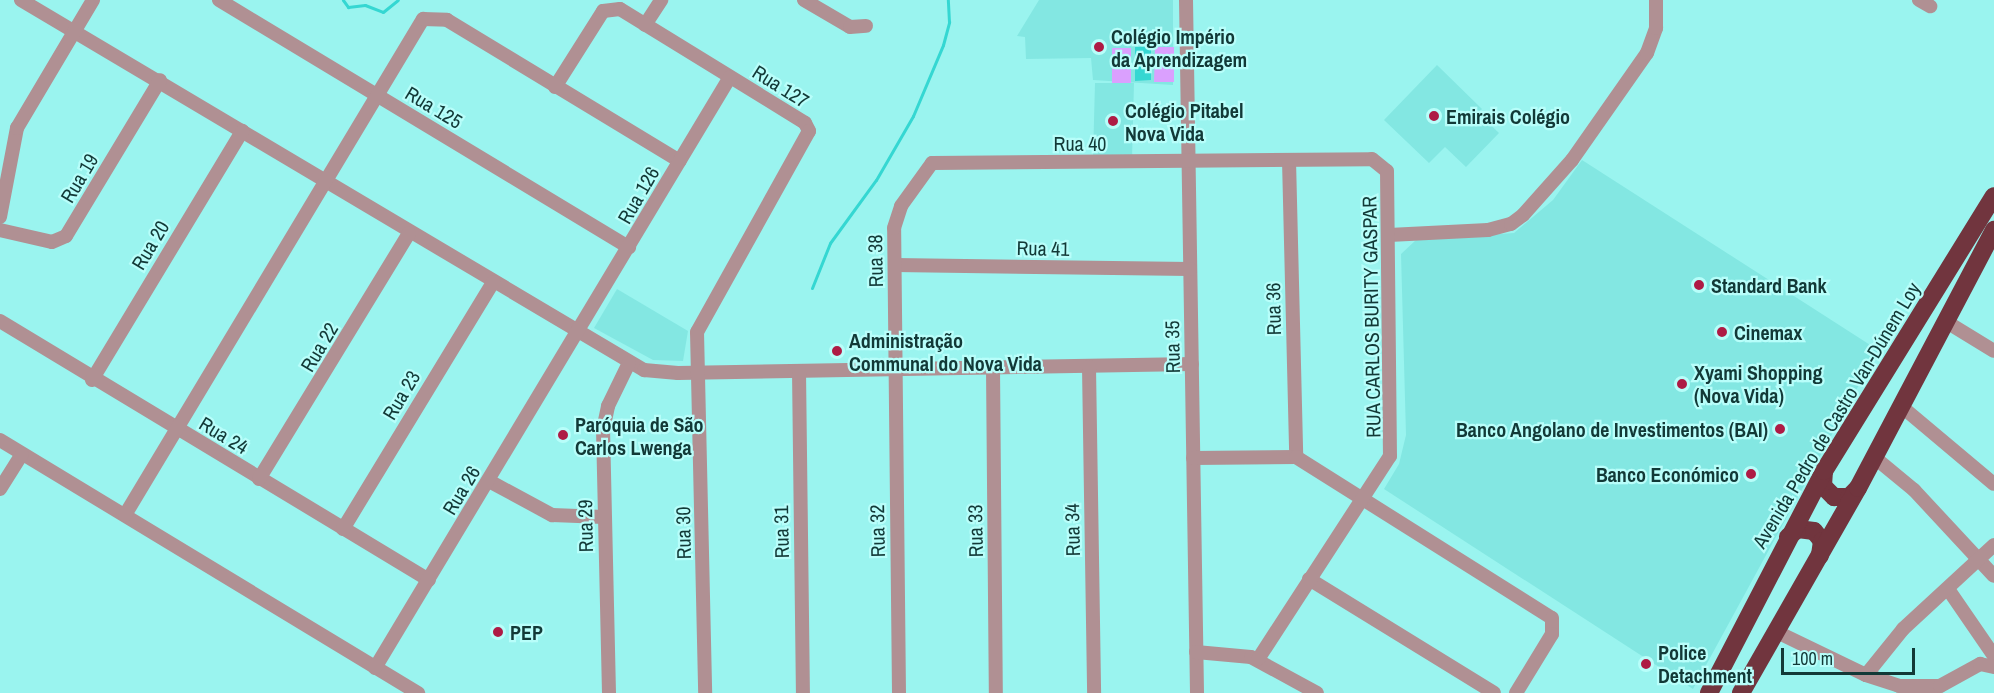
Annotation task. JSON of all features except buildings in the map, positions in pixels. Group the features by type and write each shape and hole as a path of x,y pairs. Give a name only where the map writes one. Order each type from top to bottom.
{"highway":[{"name":"Avenida Pedro de Castro Van-Dúnem Loy","path":"1709,693 1824,471 1994,196"},
{"path":"1741,693 1858,488 1994,230"},
{"path":"1824,471 1823,486 1834,497 1849,497 1858,488"},
{"path":"1787,539 1796,530 1811,530 1822,541 1820,556"}],"street":[{"path":"21,0 160,80 629,363 654,372 1192,364"},
{"path":"0,217 3,179 17,128 93,0"},
{"name":"Rua 125","path":"219,0 630,247"},
{"path":"645,25 661,0"},
{"path":"804,0 850,27 866,26"},
{"name":"Rua 35","path":"1186,0 1197,693"},
{"path":"1389,235 1488,230 1511,224 1523,215 1572,160 1647,53 1656,28 1656,0"},
{"name":"Rua 127","path":"555,87 603,12 620,9 805,123 809,135 700,322 699,373"},
{"path":"125,515 418,24 430,17 447,20 680,161"},
{"name":"Rua 126","path":"579,333 730,77"},
{"name":"Rua 19","path":"0,230 46,241 66,236 160,80"},
{"name":"Rua 20","path":"92,380 242,131"},
{"name":"Rua 40","path":"932,163 1372,159"},
{"name":"RUA CARLOS BURITY GASPAR","path":"1258,659 1388,461 1392,444 1389,177 1382,164 1372,159"},
{"name":"Rua 36","path":"1289,160 1296,457"},
{"name":"Rua 38","path":"895,369 897,215 932,163"},
{"name":"Rua 22","path":"259,479 410,232"},
{"name":"Rua 41","path":"895,265 1190,269"},
{"name":"Rua 23","path":"343,529 493,282"},
{"name":"Rua 24","path":"0,321 92,380 429,580"},
{"path":"1945,321 1994,351"},
{"name":"Rua 26","path":"375,668 579,333"},
{"name":"Rua 29","path":"609,693 604,517 605,418 629,363"},
{"name":"Rua 34","path":"1089,367 1094,693"},
{"name":"Rua 33","path":"993,368 996,693"},
{"name":"Rua 32","path":"895,369 899,693"},
{"name":"Rua 31","path":"799,371 803,693"},
{"name":"Rua 30","path":"699,373 705,693"},
{"path":"1901,406 1994,484"},
{"path":"0,440 418,693"},
{"path":"0,489 22,454"},
{"path":"1193,458 1296,457 1552,618 1554,630 1516,693"},
{"path":"1874,457 1914,490 1994,576"},
{"path":"489,481 552,515 604,517"},
{"path":"1866,675 1903,629 1994,545"},
{"path":"1309,579 1494,693"},
{"path":"1948,589 1994,656"},
{"path":"1777,632 1866,675 1899,686 1930,687 1947,683 1980,664 1994,667"},
{"path":"1196,652 1258,659 1317,693"}],"shaded area":[{"name":"Colégio Império da Aprendizagem","path":"1039,0 1173,0 1173,85 1093,80 1091,58 1026,59 1025,37 1017,36"},
{"path":"1135,47 1151,47 1151,80 1135,81"},
{"path":"1155,47 1174,47 1174,82 1154,82"},
{"path":"1112,48 1131,48 1131,83 1112,83"},
{"path":"1437,65 1482,109 1478,113 1499,133 1466,167 1445,147 1429,163 1384,120"},
{"name":"Colégio Pitabel Nova Vida","path":"1095,83 1134,83 1132,159 1093,158"},
{"path":"1582,160 1878,350 1693,689 1384,489 1399,464 1406,435 1401,254 1416,240 1514,233 1553,200"},
{"path":"617,289 688,331 683,361 653,360 594,328"}],"waterway":[{"path":"343,0 348,7 365,5 383,12 398,0"},
{"path":"812,288 830,243 876,180 913,116 943,45 949,22 948,0"}],"place":[{"name":"Colégio Império da Aprendizagem","path":"1099,47"},
{"name":"Emirais Colégio","path":"1434,116"},
{"name":"Colégio Pitabel Nova Vida","path":"1113,121"},
{"name":"Standard Bank","path":"1699,285"},
{"name":"Cinemax","path":"1722,332"},
{"name":"Administração Communal do Nova Vida","path":"837,351"},
{"name":"Xyami Shopping (Nova Vida)","path":"1682,384"},
{"name":"Banco Angolano de Investimentos (BAI)","path":"1780,429"},
{"name":"Paróquia de São Carlos Lwenga","path":"563,435"},
{"name":"Banco Económico","path":"1751,474"},
{"name":"PEP","path":"498,632"},
{"name":"Police Detachment","path":"1646,664"}]}
